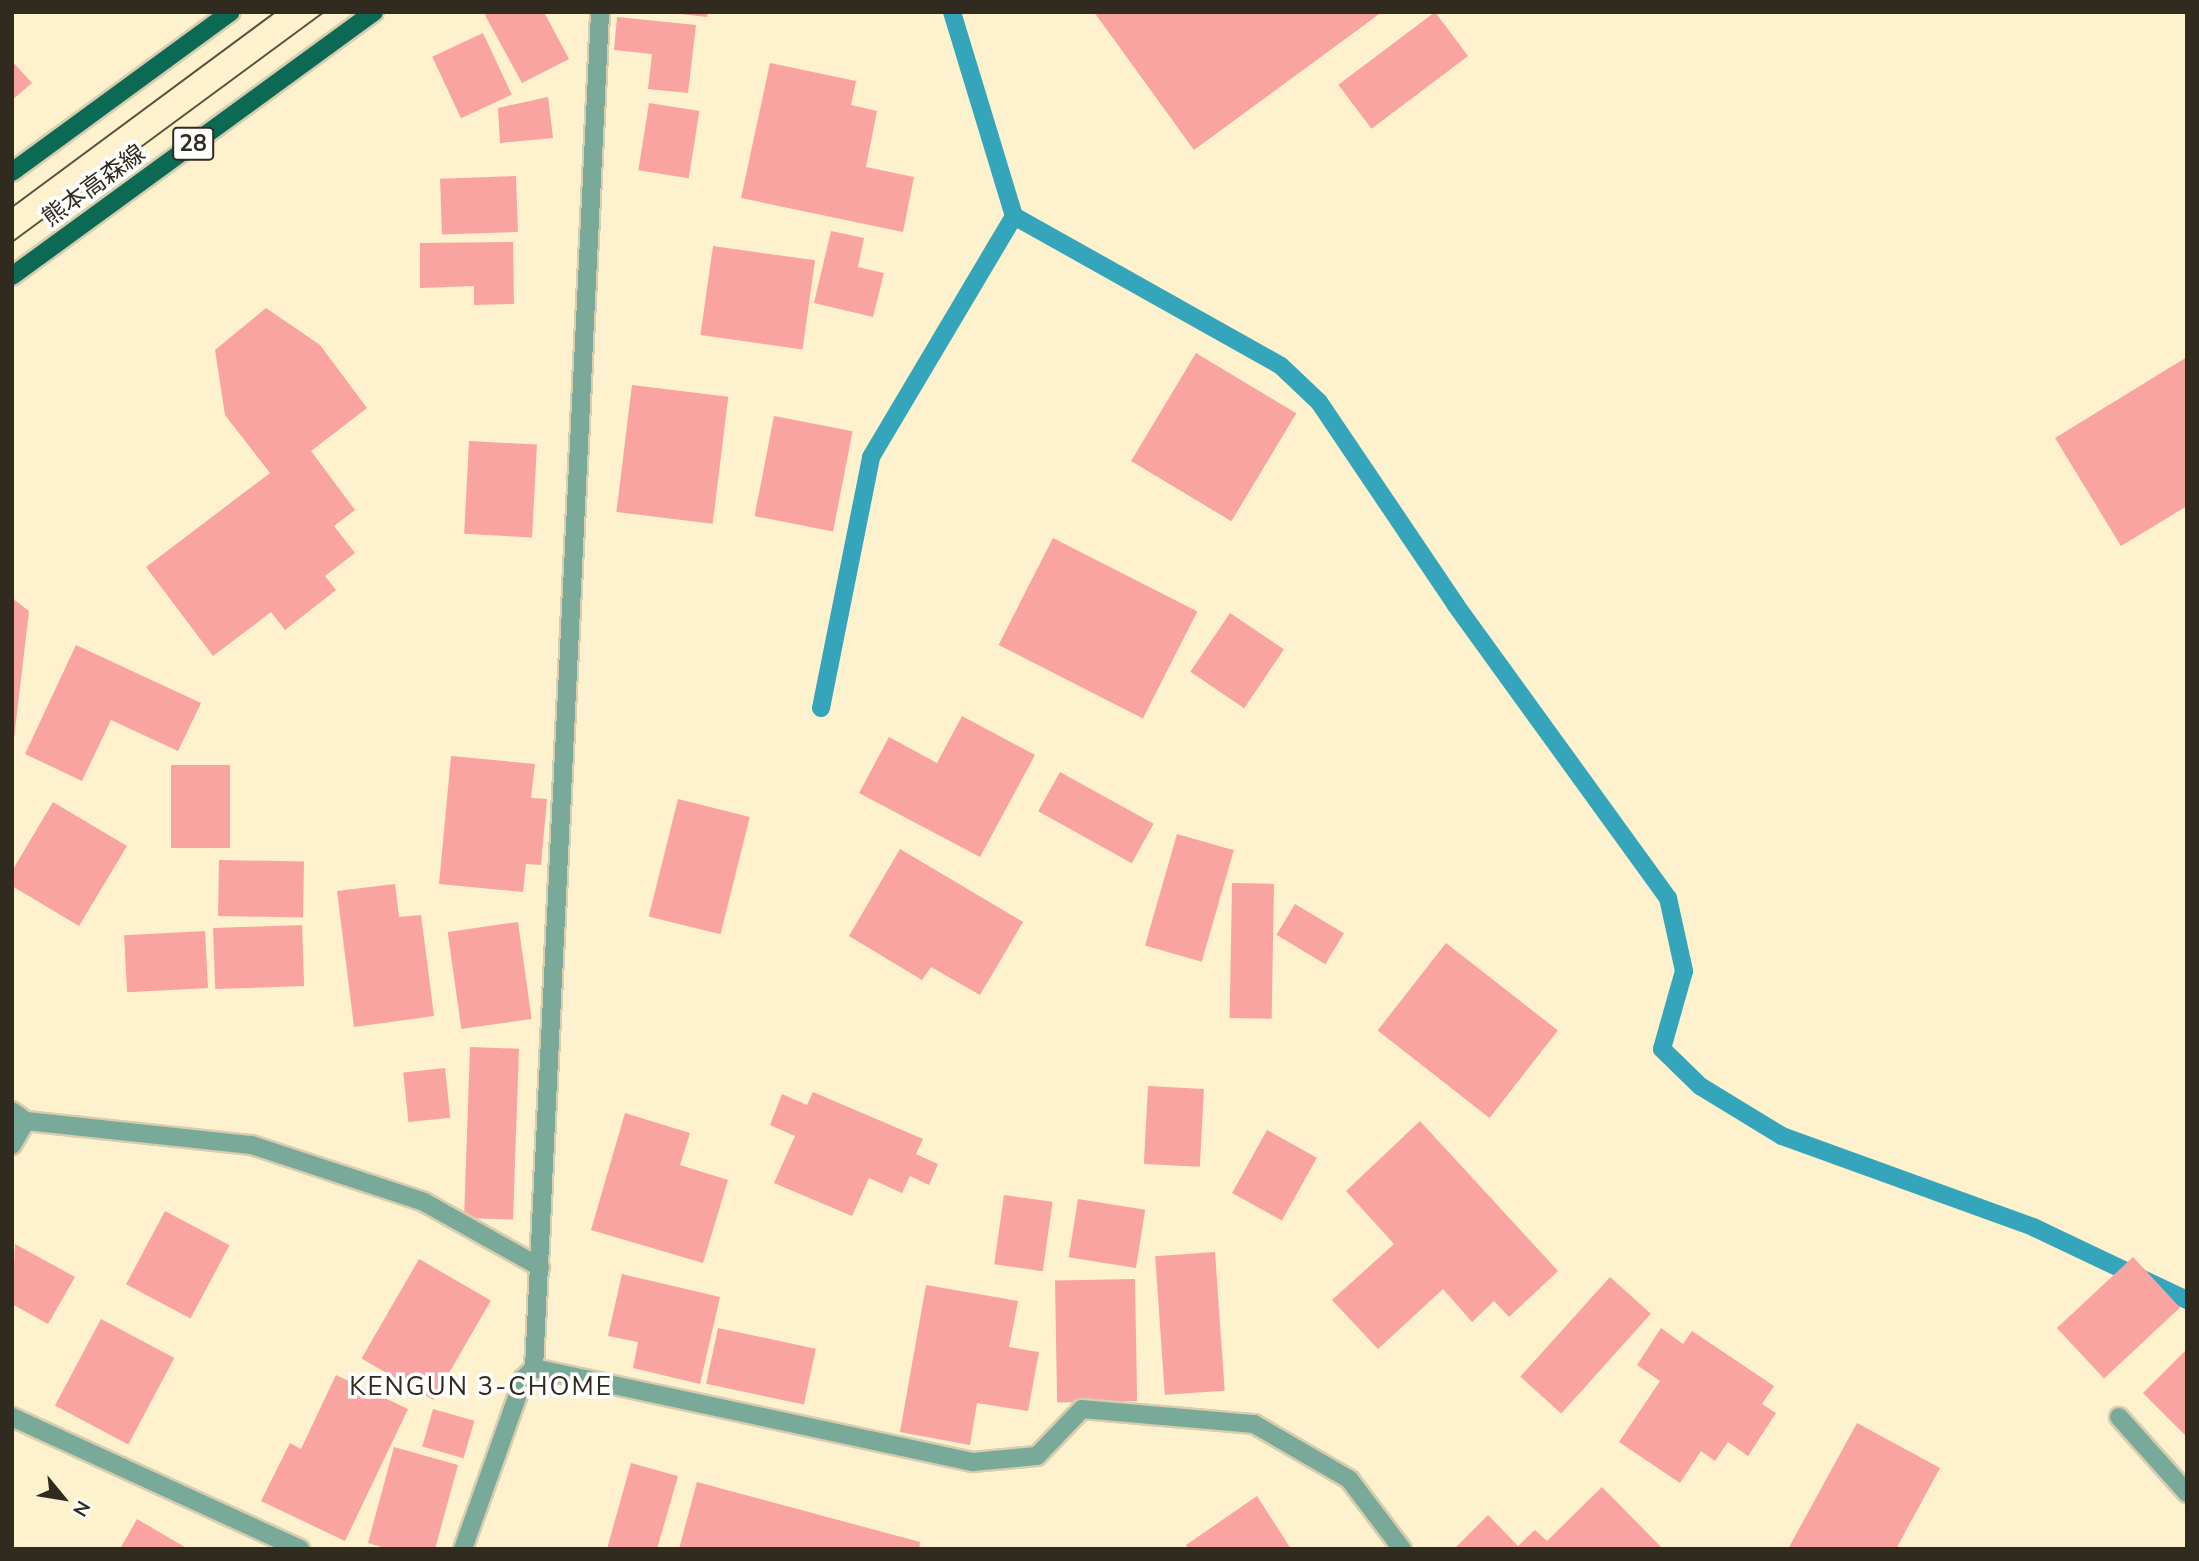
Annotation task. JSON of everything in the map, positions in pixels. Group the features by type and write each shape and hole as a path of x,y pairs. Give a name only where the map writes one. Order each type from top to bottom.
{"main road":[{"path":"12,172 231,12"},
{"name":"熊本高森線","path":"12,276 374,12"}],"street":[{"path":"463,1549 524,1378 534,1368 600,12"},
{"path":"12,1145 19,1116 252,1145 424,1202 540,1267"},
{"path":"534,1368 973,1462 1037,1456 1082,1409 1254,1424 1349,1479 1402,1549"},
{"path":"12,1417 300,1549"},
{"path":"2119,1417 2187,1493"}],"building":[{"path":"490,12 544,12 569,59 522,83 485,15"},
{"path":"664,12 708,12 707,17"},
{"path":"1094,12 1382,12 1194,150"},
{"path":"1435,12 1468,56 1371,129 1338,85"},
{"path":"617,17 696,25 688,93 648,89 652,54 614,50"},
{"path":"483,33 512,95 461,118 432,57"},
{"path":"12,61 32,83 12,100"},
{"path":"770,63 856,81 851,105 877,111 866,167 914,177 903,232 741,198"},
{"path":"548,97 553,138 500,143 498,108"},
{"path":"649,103 699,111 689,178 638,170"},
{"path":"516,176 518,232 442,235 440,179"},
{"path":"831,231 864,238 858,267 884,273 873,317 814,303"},
{"path":"513,242 514,304 474,305 474,286 420,288 420,243"},
{"path":"713,246 815,260 802,349 700,335"},
{"path":"266,308 320,345 367,408 311,451 355,510 334,526 355,553 325,576 336,590 285,630 271,612 213,656 146,567 270,473 225,415 215,350"},
{"path":"1196,353 1296,413 1231,521 1131,461"},
{"path":"2187,357 2187,506 2121,546 2055,438"},
{"path":"632,385 728,397 713,524 616,512"},
{"path":"774,416 853,431 833,531 755,516"},
{"path":"469,441 537,445 532,537 464,534"},
{"path":"1053,538 1197,612 1143,718 999,645"},
{"path":"12,598 29,611 14,738 12,738"},
{"path":"1230,613 1284,649 1244,708 1190,672"},
{"path":"76,645 201,703 178,751 111,720 82,781 25,754"},
{"path":"962,716 1035,755 980,857 859,793 889,737 937,763"},
{"path":"451,756 535,764 531,798 547,799 541,865 526,864 523,892 439,884"},
{"path":"171,765 230,765 230,848 171,848"},
{"path":"1060,772 1154,824 1132,863 1038,811"},
{"path":"678,799 750,817 721,934 649,916"},
{"path":"53,802 127,846 79,926 12,886 12,871"},
{"path":"1177,834 1234,850 1202,962 1145,946"},
{"path":"900,849 1023,922 980,995 931,967 922,980 849,936"},
{"path":"219,860 304,861 303,917 218,916"},
{"path":"1232,883 1274,884 1272,1019 1230,1018"},
{"path":"395,884 399,917 421,915 434,1016 354,1027 337,891"},
{"path":"1295,904 1344,933 1325,964 1276,935"},
{"path":"518,922 532,1019 461,1029 448,932"},
{"path":"302,925 304,986 215,989 213,928"},
{"path":"205,931 208,988 127,992 124,935"},
{"path":"1446,943 1558,1030 1490,1118 1378,1030"},
{"path":"470,1047 519,1049 513,1220 464,1218"},
{"path":"445,1068 450,1118 408,1122 403,1072"},
{"path":"1148,1086 1204,1089 1200,1167 1144,1164"},
{"path":"813,1092 923,1139 916,1154 938,1164 929,1185 910,1176 902,1193 869,1178 852,1216 774,1183 795,1136 770,1125 782,1094 807,1105"},
{"path":"625,1113 690,1133 680,1165 728,1180 703,1263 591,1230"},
{"path":"1420,1121 1558,1271 1509,1317 1494,1301 1472,1322 1443,1289 1378,1349 1332,1300 1394,1244 1346,1191"},
{"path":"1267,1130 1317,1158 1282,1221 1232,1193"},
{"path":"1004,1195 1053,1202 1043,1271 994,1264"},
{"path":"1078,1199 1145,1210 1136,1268 1069,1257"},
{"path":"165,1211 229,1245 190,1319 126,1284"},
{"path":"15,1244 75,1277 48,1324 12,1304"},
{"path":"1215,1252 1225,1391 1165,1395 1155,1256"},
{"path":"2133,1257 2180,1307 2104,1378 2057,1328"},
{"path":"419,1259 491,1300 433,1400 362,1359"},
{"path":"622,1274 720,1297 700,1384 633,1368 638,1342 608,1336"},
{"path":"1610,1277 1651,1314 1561,1413 1520,1377"},
{"path":"1135,1279 1137,1401 1057,1402 1055,1280"},
{"path":"926,1285 1018,1301 1009,1347 1039,1352 1028,1411 977,1403 970,1445 900,1432"},
{"path":"101,1319 174,1358 128,1444 55,1406"},
{"path":"718,1328 816,1349 804,1405 706,1384"},
{"path":"1661,1328 1683,1344 1692,1331 1774,1386 1762,1404 1776,1413 1748,1456 1728,1442 1715,1461 1701,1451 1680,1483 1619,1442 1660,1381 1637,1365"},
{"path":"2187,1349 2187,1437 2143,1393"},
{"path":"336,1375 408,1409 345,1541 261,1501 290,1443 301,1449"},
{"path":"433,1409 474,1421 464,1458 422,1446"},
{"path":"1857,1423 1940,1468 1896,1549 1788,1549"},
{"path":"394,1447 458,1465 435,1549 388,1549 368,1543"},
{"path":"631,1463 678,1476 657,1549 607,1549"},
{"path":"697,1482 920,1542 919,1549 679,1549"},
{"path":"1602,1487 1663,1549 1454,1549 1488,1515 1518,1546 1535,1530 1547,1541"},
{"path":"1257,1496 1291,1549 1188,1549 1186,1545"},
{"path":"137,1519 188,1549 120,1549"}],"waterway":[{"path":"952,12 1014,216 1281,366 1319,402 1455,604 1668,898 1684,971 1662,1049 1700,1086 1782,1136 2033,1227 2187,1300"},
{"path":"821,708 871,457 1014,216"}],"tram line":[{"path":"12,207 276,12"},
{"path":"12,242 324,12"}],"district":[{"name":"KENGUN 3-CHOME","path":"481,1387"}]}
